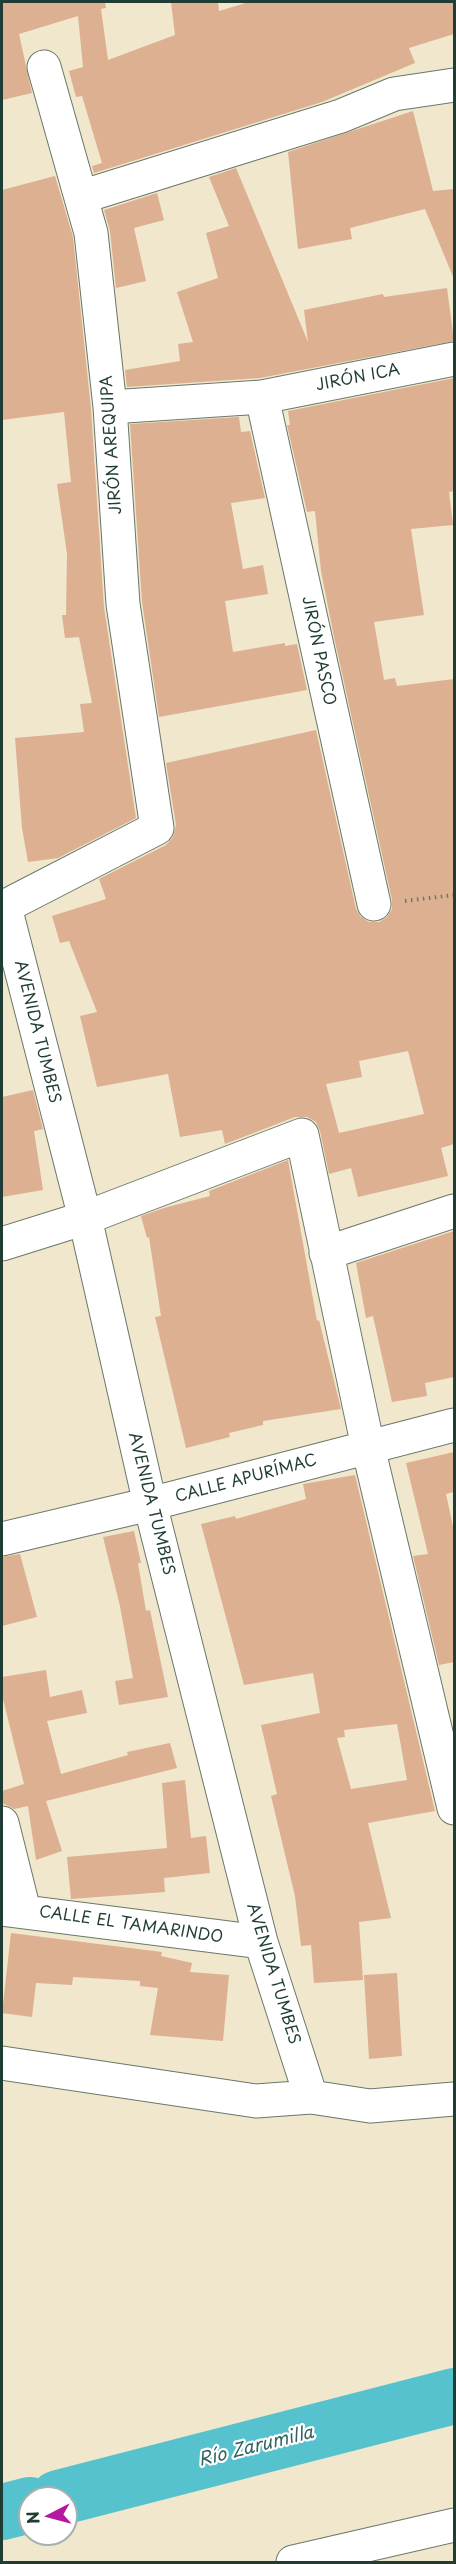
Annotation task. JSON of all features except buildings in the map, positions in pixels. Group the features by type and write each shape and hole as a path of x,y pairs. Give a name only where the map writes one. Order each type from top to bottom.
{"street":[{"name":"JIRÓN AREQUIPA","path":"3,908 157,828 123,604 111,407 91,233 44,67"},
{"path":"81,197 333,119 394,94 454,85"},
{"name":"JIRÓN ICA","path":"111,407 262,397 454,359"},
{"name":"JIRÓN PASCO","path":"262,397 374,904"},
{"name":"AVENIDA TUMBES","path":"3,908 84,1218 150,1504 261,1942 311,2097"},
{"path":"2,1244 84,1218 302,1135 368,1447 454,1808"},
{"path":"326,1253 454,1211"},
{"name":"CALLE APURÍMAC","path":"2,1539 150,1504 454,1425"},
{"path":"2,1823 13,1910"},
{"name":"CALLE EL TAMARINDO","path":"13,1910 261,1942"},
{"path":"2,2063 256,2101 311,2097 370,2106 454,2099"},
{"path":"293,2562 454,2525"}],"path":[{"path":"374,904 454,895"}],"waterway":[{"name":"Río Zarumilla","path":"78,2493 454,2396"},
{"name":"Río Zarumilla","path":"2,2512 18,2508"}]}
